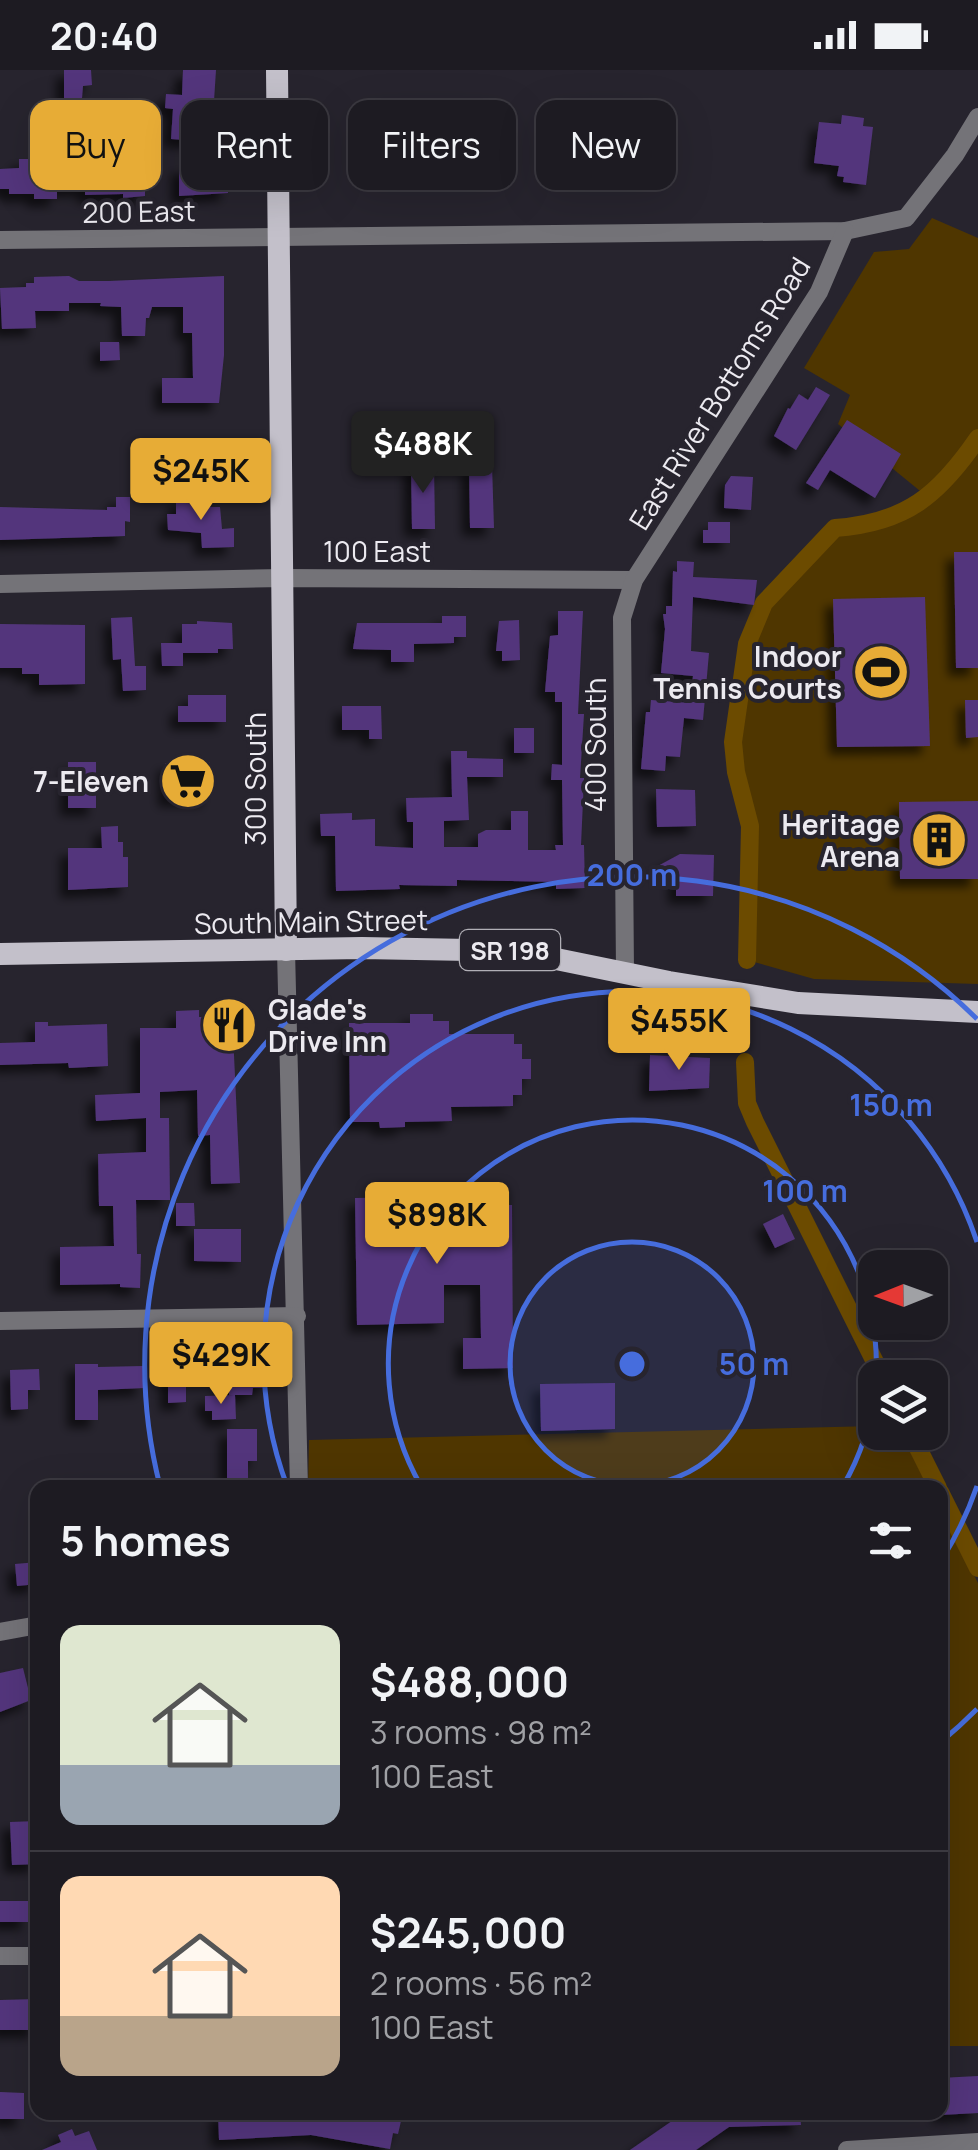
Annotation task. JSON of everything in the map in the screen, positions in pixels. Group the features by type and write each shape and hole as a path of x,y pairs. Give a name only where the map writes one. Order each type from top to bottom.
{"main road":[{"name":"300 South","path":"277,70 286,950"},
{"name":"South Main Street","path":"0,954 518,951 798,1003 978,1012"}],"street":[{"name":"200 East","path":"0,240 845,231 906,218 955,155 978,117"},
{"name":"East River Bottoms Road","path":"634,580 819,292 845,231"},
{"name":"100 East","path":"0,584 283,578 634,580"},
{"name":"400 South","path":"624,971 622,618 634,580"},
{"name":"300 South","path":"286,950 299,1480"},
{"path":"0,1321 296,1316"},
{"path":"0,1632 30,1626"},
{"path":"0,1956 30,1956"},
{"path":"846,2150 978,2142"}],"shaded area":[{"path":"932,218 978,238 978,984 814,979 747,960 750,830 734,752 738,682 757,616 799,563 835,528 883,521 925,495 838,424 850,395 804,368 874,252 909,249"},
{"path":"858,1426 858,1450 910,1450 925,1480 308,1480 309,1440"},
{"path":"948,1525 978,1583 978,2046 948,2046"}],"building":[{"path":"64,70 91,70 92,85 83,86 82,98 64,98"},
{"path":"183,70 216,70 214,100 181,100 181,140 171,139 173,109 165,108 166,94 182,95"},
{"path":"842,115 864,118 863,126 873,127 866,185 843,182 844,177 837,176 839,166 814,163 819,122 841,124"},
{"path":"19,159 30,159 30,190 57,190 57,199 34,199 34,194 9,194 9,189 0,189 0,169 19,168"},
{"path":"179,166 181,190 228,193 179,196"},
{"path":"85,190 145,190 145,196 123,198 123,194 85,195"},
{"path":"69,276 79,281 109,281 224,276 224,355 219,403 162,403 162,378 193,378 192,333 183,333 183,307 152,307 146,318 145,336 122,336 121,307 100,306 101,303 69,303 69,311 35,311 36,328 2,329 0,288 26,287 26,283 34,283 34,277"},
{"path":"100,342 119,342 120,360 100,361"},
{"path":"816,387 830,395 796,450 774,436 799,394 808,400"},
{"path":"847,420 901,454 875,498 830,470 818,490 806,483"},
{"path":"228,447 229,470 202,471 202,460 196,460 196,448"},
{"path":"411,464 434,464 435,529 412,529"},
{"path":"469,465 492,465 494,528 470,528"},
{"path":"731,476 753,477 751,510 724,508 725,485"},
{"path":"116,497 130,497 130,522 125,521 125,536 0,540 0,507 107,510 116,507"},
{"path":"206,498 207,507 220,507 222,529 234,528 234,547 202,548 201,533 168,530 167,514 176,514 176,499"},
{"path":"708,522 730,522 730,543 703,543 703,530 708,530"},
{"path":"954,552 978,552 978,668 956,668"},
{"path":"677,561 694,562 693,577 757,580 754,605 693,597 691,651 709,653 703,720 684,718 680,757 666,756 665,771 641,769 646,712 650,712 651,700 690,703 693,676 661,673 663,614 666,606 672,606"},
{"name":"Indoor Tennis Courts","path":"925,597 930,746 837,747 833,599"},
{"path":"558,611 583,611 578,714 584,714 580,778 584,778 581,845 585,888 556,889 556,882 457,880 457,886 399,885 400,889 336,891 335,836 321,836 320,814 352,813 352,820 375,819 375,846 413,848 413,822 407,822 406,798 452,797 451,751 467,751 467,758 503,759 503,777 467,777 469,820 444,821 444,847 478,847 478,834 486,830 511,830 511,811 528,811 528,850 556,850 555,845 563,845 562,780 551,780 552,764 562,765 562,702 555,702 555,692 545,692 550,636 558,635"},
{"path":"442,616 466,616 466,637 454,637 454,643 414,644 414,662 391,662 391,650 353,649 357,623 442,623"},
{"path":"132,617 135,666 146,666 146,690 123,691 121,659 113,660 111,618"},
{"path":"519,620 520,660 502,661 502,651 496,651 499,621"},
{"path":"232,623 233,649 183,653 183,666 162,666 161,643 182,643 182,624"},
{"path":"0,624 85,625 85,684 39,685 39,674 22,674 22,668 0,668"},
{"path":"188,695 226,695 226,722 178,722 178,706 188,706"},
{"path":"965,700 978,700 978,737 966,738"},
{"path":"342,706 381,706 382,739 369,739 369,730 342,730"},
{"path":"514,728 534,728 534,753 514,753"},
{"path":"68,762 96,762 96,808 68,808"},
{"name":"7-Eleven","path":"210,762 210,799 166,799 165,763"},
{"path":"656,789 695,790 696,826 657,827"},
{"name":"Heritage Arena","path":"978,801 978,879 900,879 899,802"},
{"path":"118,826 118,842 123,842 123,857 128,857 128,887 68,890 68,848 102,848 101,827"},
{"path":"680,854 714,855 713,896 676,896 676,874 656,867"},
{"path":"199,1010 199,1017 249,1016 249,1034 233,1034 240,1183 211,1184 210,1135 198,1136 197,1090 160,1092 160,1118 169,1118 170,1200 136,1200 140,1288 120,1284 60,1285 60,1247 114,1246 113,1206 99,1206 98,1154 146,1152 146,1118 96,1121 95,1095 140,1093 140,1028 176,1028 176,1011"},
{"path":"410,1014 433,1014 433,1021 449,1021 449,1034 514,1034 514,1044 522,1044 522,1059 531,1059 531,1079 522,1079 522,1095 513,1095 513,1106 451,1107 452,1121 405,1122 405,1127 380,1128 379,1122 350,1122 349,1023 410,1023"},
{"path":"35,1022 48,1022 48,1026 107,1024 108,1066 0,1065 0,1043 35,1042"},
{"path":"650,1055 710,1058 709,1088 649,1091"},
{"path":"473,1196 473,1205 512,1205 513,1368 463,1369 463,1338 481,1338 480,1285 444,1285 444,1323 357,1325 355,1198"},
{"path":"176,1203 194,1203 195,1226 176,1226"},
{"path":"783,1214 795,1239 775,1248 763,1224"},
{"path":"194,1229 241,1229 241,1262 194,1261"},
{"path":"238,1362 265,1362 265,1388 253,1388 252,1395 229,1395 229,1376 238,1376"},
{"path":"75,1364 143,1366 144,1388 98,1390 98,1420 75,1420"},
{"path":"39,1369 40,1390 28,1390 28,1409 11,1410 10,1370"},
{"path":"168,1374 186,1374 186,1402 168,1403"},
{"path":"615,1383 615,1429 541,1431 540,1384"},
{"path":"235,1395 236,1419 212,1420 212,1411 205,1411 205,1396"},
{"path":"227,1429 257,1429 257,1461 248,1461 248,1478 227,1478"},
{"path":"30,1563 30,1585 17,1586 15,1564"},
{"path":"23,1668 30,1700 0,1712 0,1673"},
{"path":"30,1821 30,1864 12,1865 10,1822"},
{"path":"0,1901 29,1901 29,1922 0,1922"},
{"path":"30,1999 30,2030 0,2030 0,2000"},
{"path":"978,2076 978,2113 948,2115 948,2078"},
{"path":"0,2092 24,2093 24,2119 0,2119"},
{"path":"218,2120 401,2121 398,2134 393,2133 390,2149 311,2135 219,2140"},
{"path":"673,2120 801,2120 801,2125 729,2127 696,2150 630,2150"},
{"path":"72,2129 75,2136 89,2131 97,2150 42,2150 61,2142 58,2135"}],"waterway":[{"path":"747,960 750,826 736,772 733,742 747,644 764,603 835,528 882,520 918,502 949,475 978,438"},
{"path":"745,1062 747,1103 755,1122 874,1360"},
{"path":"919,1450 934,1480"},
{"path":"948,1508 978,1568"}],"place":[{"name":"Indoor Tennis Courts","path":"881,672"},
{"name":"7-Eleven","path":"188,781"},
{"name":"Heritage Arena","path":"939,840"},
{"name":"Glade's Drive Inn","path":"229,1025"}]}
